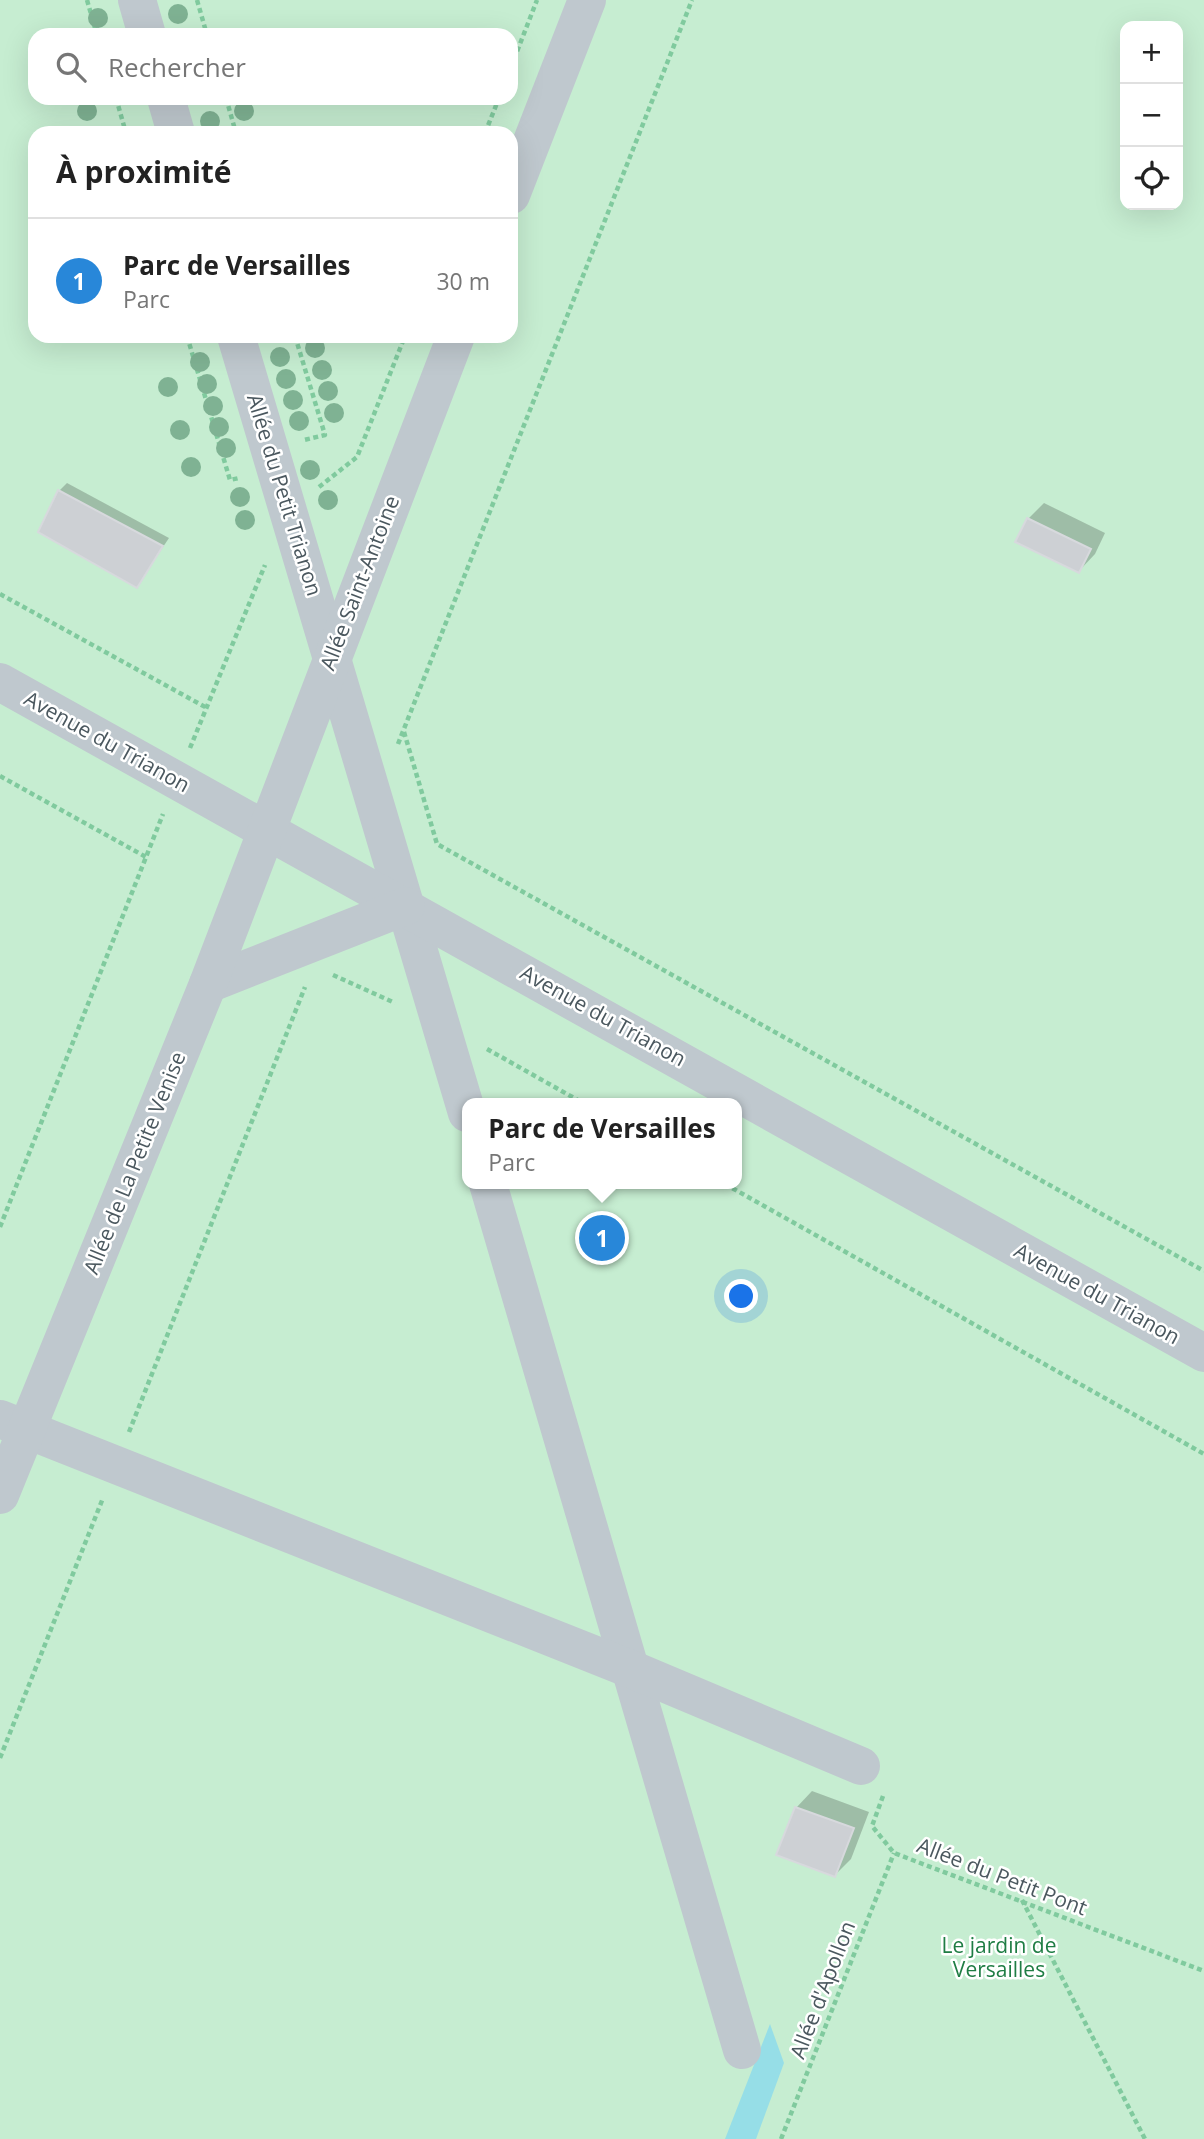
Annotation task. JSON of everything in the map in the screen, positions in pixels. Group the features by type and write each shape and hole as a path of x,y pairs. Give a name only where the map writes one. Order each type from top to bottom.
{"lane":[{"path":"137,0 145,28"},
{"path":"518,177 587,0"},
{"path":"168,105 174,126"},
{"name":"Allée du Petit Trianon","path":"238,343 463,1098"},
{"name":"Allée Saint-Antoine","path":"267,831 331,655 453,343"},
{"name":"Avenue du Trianon","path":"0,682 1204,1353"},
{"name":"Allée de La Petite Venise","path":"0,1495 13,1424 208,984 267,831"},
{"path":"208,984 406,906"},
{"path":"489,1189 633,1670 742,2050"},
{"path":"13,1424 633,1670 873,1777"}],"path":[{"path":"87,0 95,28"},
{"path":"197,0 205,28"},
{"path":"518,49 537,0"},
{"path":"372,792 404,732 692,0"},
{"path":"118,105 124,126"},
{"path":"228,105 234,126"},
{"path":"488,126 496,105"},
{"path":"189,343 230,480 325,435 297,343"},
{"path":"0,594 206,708"},
{"path":"404,732 437,845 1204,1271"},
{"path":"0,776 146,857"},
{"path":"0,1758 323,939"},
{"path":"734,1189 1204,1454"},
{"name":"Allée du Petit Pont","path":"873,1777 872,1826 894,1853 1204,1971"},
{"name":"Allée d'Apollon","path":"781,2139 894,1853"},
{"path":"1022,1900 1145,2139"}],"green space":[{"name":"Le jardin de Versailles","path":"0,0 1204,0 1204,2139 0,2139"}],"water":[{"path":"770,2024 784,2063 756,2139 725,2139"}],"building":[{"path":"58,490 163,546 137,588 38,532"},
{"path":"1027,518 1091,549 1079,573 1015,542"},
{"path":"795,1807 854,1828 835,1877 776,1855"}],"place":[{"name":"Parc de Versailles","path":"602,1238"}]}
